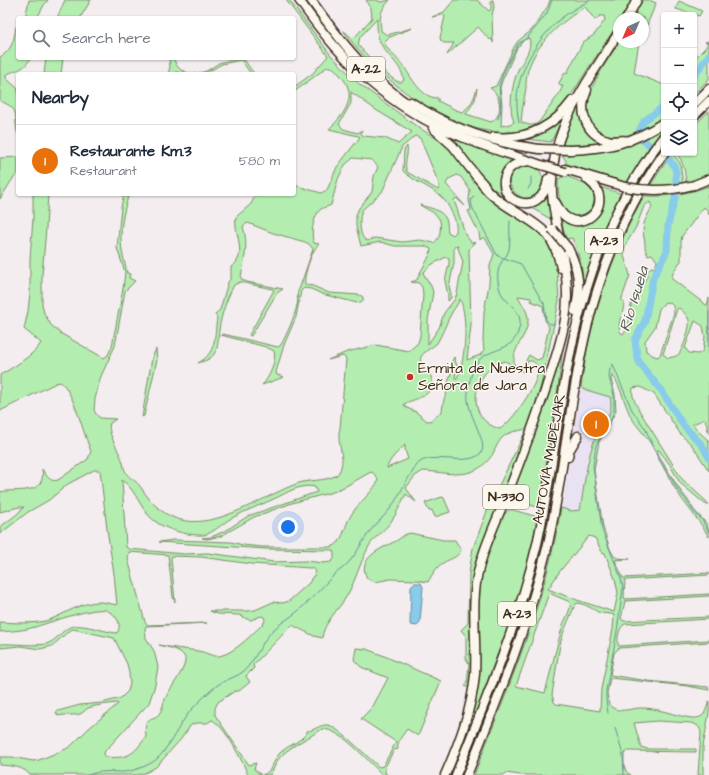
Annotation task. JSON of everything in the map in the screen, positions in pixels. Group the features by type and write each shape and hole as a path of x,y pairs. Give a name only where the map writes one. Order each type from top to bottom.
{"highway":[{"name":"A-22","path":"299,0 336,49 369,82 390,98 420,114"},
{"name":"A-22","path":"311,0 347,48 368,71 388,90 420,114"},
{"path":"631,12 638,0"},
{"path":"322,16 358,56 392,88 426,112 470,133 503,143 539,149 570,150 603,148 629,141 661,124"},
{"path":"613,42 596,70 595,77 585,94 583,114 587,124 593,132 602,138 613,141 629,141"},
{"name":"N-330","path":"445,775 463,727 473,690 475,596 479,569 531,433 564,326 568,291 566,268 553,201 552,179 554,158 564,125 586,84 596,70"},
{"path":"697,93 709,82"},
{"path":"470,133 509,138 535,132 555,120 569,105 580,88 586,84"},
{"path":"697,101 709,89"},
{"path":"697,113 709,101"},
{"path":"695,120 709,107"},
{"path":"420,114 464,134 535,161 625,187 660,191 694,185 709,178"},
{"path":"420,114 447,139 486,190 498,200 541,228 548,235 556,250 562,273 563,299 560,323 550,366 549,378"},
{"name":"AUTOVÍA MUDÉJAR","path":"456,775 507,644 530,572 547,494 577,324 593,271 616,215 648,157 661,140"},
{"name":"AUTOVÍA MUDÉJAR","path":"467,775 511,665 526,621 544,559 557,497 578,373 590,318 608,262 629,212 662,156"},
{"path":"535,161 519,162 508,170 505,179 508,194 521,203 533,202 543,195 547,184 550,161 554,158"},
{"path":"565,170 587,179 614,187 625,187"},
{"path":"553,201 556,203 560,211 568,218 577,221 590,218 598,208 600,198 596,188 587,179"},
{"path":"482,183 500,196 536,217 552,230 568,248 577,270 579,288 578,300 567,341 563,374 566,381"},
{"path":"578,373 580,377 580,391"},
{"path":"557,497 562,491 569,451 578,436"}],"shaded area":[{"path":"583,389 611,397 612,407 609,416 595,440 588,460 580,511 571,511 562,508 579,396 578,391"}],"green space":[{"path":"29,0 48,0 38,16 25,16"},
{"path":"65,0 91,0 81,16 58,16"},
{"path":"286,0 289,0 330,54 358,83 416,126 447,145 481,190 489,197 540,230 550,246 557,268 559,301 541,385 529,427 524,430 506,434 499,442 490,458 475,470 459,474 423,471 415,476 406,488 416,502 406,494 392,520 370,544 348,594 329,621 323,632 322,638 314,636 292,625 253,665 254,668 246,676 250,682 239,691 235,691 218,702 215,708 215,715 249,765 256,763 254,769 261,775 248,775 238,753 228,737 212,720 207,723 196,723 191,725 181,739 156,767 138,775 30,775 20,768 0,765 0,757 12,757 33,761 66,749 118,704 91,707 78,715 58,716 56,712 80,705 102,703 121,698 128,691 130,684 127,664 114,638 73,629 52,646 40,649 20,646 0,648 0,644 39,645 49,643 64,631 74,626 84,626 117,633 119,629 119,623 112,613 105,610 98,610 89,611 27,629 0,632 0,622 25,623 49,620 79,606 92,603 101,602 117,605 100,470 94,470 68,484 49,500 28,512 0,534 0,527 24,507 0,512 0,492 29,490 35,488 40,484 42,469 50,479 55,481 58,480 88,459 91,451 74,403 65,386 60,382 0,411 0,375 28,357 38,348 41,343 24,329 30,293 33,196 48,196 42,275 42,304 44,313 51,325 60,333 104,358 108,355 112,346 123,289 125,272 117,248 121,207 124,196 128,196 122,222 121,244 127,273 130,274 129,278 135,281 125,291 115,346 101,376 95,399 94,410 100,418 116,419 110,423 110,432 128,476 139,485 159,508 176,519 195,522 215,519 235,512 296,484 306,481 327,479 337,475 342,463 339,434 346,359 343,356 328,360 347,352 376,345 409,351 418,343 420,336 423,294 422,287 419,283 411,282 417,280 431,252 431,249 425,246 395,246 380,242 361,246 356,226 356,215 359,208 372,192 374,176 378,167 372,160 353,158 345,165 338,179 331,205 321,209 314,220 312,235 314,243 319,244 311,257 305,285 313,286 329,293 360,295 363,297 363,301 357,303 304,288 301,291 296,317 284,345 276,372 277,375 284,377 262,385 272,369 275,355 274,351 266,347 221,335 223,334 278,347 281,345 294,315 298,292 313,249 305,242 273,233 248,223 243,227 246,246 241,277 242,280 283,289 277,293 251,336 249,335 274,290 240,282 234,285 220,324 216,351 209,359 198,363 209,354 214,344 217,318 215,314 220,310 228,282 231,278 231,267 239,257 240,250 236,217 251,204 255,196 296,196 296,186 321,193 327,190 337,167 360,137 329,129 345,111 349,97 349,90 346,82 334,69 327,67 296,90 296,86 312,74 328,56","holes":["351,92 376,110 412,132 398,144 385,138 363,136 361,133 362,130 358,133 343,129 339,124 351,103","415,136 420,138 439,184 439,189 438,190 407,172 407,146 404,150 403,171 436,192 447,203 454,216 456,224 456,232 453,235 448,232 447,221 441,213 434,209 420,205 436,215 440,221 440,234 434,243 420,240 402,242 375,238 367,241 362,236 360,225 362,210 382,192 402,147","457,175 461,177 470,190 469,200 471,210 468,211 479,233 480,240 485,238 494,254 490,266 489,284 484,312 484,350 480,355 467,360 471,326 469,250 476,242 472,243 466,236 454,200 456,198 465,206 446,184 449,179","457,245 463,262 457,293 455,299 444,313 439,328 428,344 428,320 433,292 423,273 431,265 446,257 449,258 445,281 448,301 451,298 449,287 454,263 454,247","518,296 531,298 531,301 543,306 545,320 549,327 542,358 537,360 529,355 523,366 518,369 523,372 528,361 535,363 538,371 534,385 524,402 511,419 500,429 488,424 481,415 477,405 476,394 479,383 485,374 494,366 505,361 515,367 515,354 526,331 528,319 527,313","460,299 463,307 465,327 464,350 460,370 457,378 455,378 457,366 454,357 452,361 448,390 444,399 442,411 430,421 427,421 416,412 405,407 404,404 425,395 430,390 432,379 422,364 421,357 437,343 450,315","405,445 408,459 387,468 392,458","372,472 378,478 377,483 350,517 341,539 331,547 262,547 231,542 173,540 159,542 266,549 333,550 334,559 331,562 274,562 208,553 184,554 129,549 126,547 122,480 132,490 147,514 159,524 175,531 199,535 204,535 211,532 230,519 293,490 306,486 315,487 317,492 248,516 225,531 211,537 202,538 207,539 221,536 254,517 292,503 333,492","129,552 168,555 173,597 175,602 172,556 201,557 252,564 310,568 314,569 316,572 309,583 289,601 283,603 273,602 255,610 248,611 210,611 218,614 239,615 251,620 261,616 264,617 264,623 237,647 225,654 214,656 201,652 159,645 173,649 184,656 185,660 182,670 166,697 158,715 147,722 145,728 146,737 137,748 125,756 105,757 104,752 149,703 155,685 158,667 154,651 146,638 146,626 207,623 147,625 128,559"]},
{"path":"366,0 376,0 381,2 390,0 382,11 381,31 387,35 412,28 388,38 384,42 418,87 427,95 438,98 438,101 462,112 472,102 477,88 475,100 466,114 491,122 498,115 500,105 497,95 490,88 496,86 514,47 518,41 531,31 548,6 550,0 632,0 625,12 613,12 613,31 573,92 557,113 543,123 517,132 489,131 460,123 432,110 405,92 380,71 359,50 343,30 352,38 355,37 372,18 371,8","holes":["585,7 595,20 600,16 604,16 605,20 594,35 583,42 567,73 565,72 559,83 560,86 563,86 559,94 539,122 535,125 521,122 528,70 537,50 559,26","377,19 378,34 383,47 400,69 404,80 401,82 395,80 383,71 358,45 360,37","529,38 529,50 518,70 514,82 511,103 514,122 501,126 502,104 500,88 502,81 517,48 524,40"]},
{"path":"454,0 477,0 489,11 491,9 491,0 493,0 493,40 489,39 478,27 447,55 454,43 444,43 440,38 445,16 432,17 444,12"},
{"path":"642,0 649,0 656,3 649,20 649,12 636,12"},
{"path":"679,1 702,11 699,16 697,15 697,12 686,12 676,9"},
{"path":"16,27 16,60 30,60 22,68 6,75 6,78 16,87 16,128 15,114 12,107 0,101 0,57 10,48"},
{"path":"709,41 709,79 697,91 697,56 708,43 705,42"},
{"path":"615,48 638,48 634,73 661,84 661,120 647,128 627,135 608,135 599,131 591,121 588,113 587,102 596,79"},
{"path":"46,60 63,60 61,72 44,72"},
{"path":"169,60 174,60 178,67 186,72 169,72"},
{"path":"231,60 241,60 222,64 208,72 201,72 210,69 219,63"},
{"path":"241,60 244,60 253,72 250,72"},
{"path":"580,102 582,123 588,131 605,143 560,147 568,124"},
{"path":"709,111 709,174 686,184 685,171 679,156 697,156 697,123"},
{"path":"563,117 551,142 526,139 550,127"},
{"path":"661,126 661,134 643,157 628,183 566,164 566,161 561,153 591,153"},
{"path":"450,136 462,142 515,160 508,164 502,173 502,195 484,181 448,137"},
{"path":"670,156 674,156 680,163 683,184 671,186 650,186"},
{"path":"16,157 16,175 0,199 0,158"},
{"path":"526,164 537,166 544,179 538,191 531,197 524,198 517,194 509,181 511,173 517,167"},
{"path":"565,176 585,184 594,195 592,207 588,212 576,216 569,214 562,206 559,194 558,179"},
{"path":"709,186 709,194 707,195 709,201 709,215 708,211 704,207 682,236 681,261 676,267 672,279 706,305 709,298 709,434 705,419 693,424 709,441 709,471 692,445 681,435 654,394 640,387 633,388 633,394 639,410 682,479 708,503 708,505 705,504 680,483 670,465 659,450 657,450 660,458 680,490 694,510 706,523 709,530 709,537 671,482 651,444 635,424 617,382 612,375 611,379 615,394 616,411 599,442 594,470 603,527 610,549 617,558 630,559 615,560 623,578 709,573 709,575 625,580 624,598 626,599 709,594 709,596 625,601 621,619 624,621 709,617 709,619 625,624 619,633 618,645 709,640 709,642 619,648 614,653 610,675 648,681 708,687 709,690 687,686 610,678 607,693 609,705 612,708 623,710 646,708 692,718 700,717 704,714 709,701 709,713 703,747 703,775 698,775 701,733 698,726 691,723 658,721 634,723 641,747 647,749 696,749 696,752 628,751 624,754 624,763 625,769 628,774 631,775 520,775 506,773 504,775 474,775 525,644 546,577 561,508 571,511 580,510 587,468 593,444 610,411 610,397 583,389 581,387 596,313 612,264 632,218 644,196 661,196 701,189","holes":["650,202 652,207 645,220 643,228 645,249 648,255 652,254 657,261 655,268 651,267 647,272 647,276 631,305 627,329 623,334 620,332 619,328 624,306 622,298 630,275 624,256 625,246 636,227 644,206","665,302 670,303 673,306 674,313 658,357 646,351 645,341 655,327 659,309","679,308 685,313 689,320 688,332 681,351 677,356 668,358 663,354 677,309","695,321 703,326 705,337 703,351 698,354 689,353 685,348","589,536 595,538 602,552 605,553 615,579 618,593 614,612 548,589 560,571","549,593 570,602 570,604 560,634 545,693 516,686","577,603 585,605 598,612 614,615 613,629 601,689 600,711 556,704 554,702 552,695 560,644 564,631"]},
{"path":"600,187 622,194 605,228 585,282 583,282 577,249 572,238 566,239 560,217 566,221 580,224 586,223 598,216 603,202"},
{"path":"547,192 549,192 552,220 530,207 540,202"},
{"path":"156,349 157,360 144,416 142,417 152,358"},
{"path":"563,349 550,448 540,508 514,500 512,495 541,417"},
{"path":"524,434 525,438 476,564 473,577 471,674 470,685 467,687 465,686 467,684 469,664 466,658 466,636 461,630 468,623 469,573 473,548 489,506"},
{"path":"442,497 444,498 450,512 435,517 432,510 429,511 425,503"},
{"path":"509,510 538,517 515,607 470,728 467,727 481,577 495,530 504,515"},
{"path":"410,533 443,540 455,540 461,550 455,557 438,567 428,582 390,579 375,582 367,578 365,565 368,559 384,547"},
{"path":"356,648 366,649 382,655 441,681 418,736 407,729 399,741 398,749 394,750 385,767 385,773 388,775 383,775 338,734 330,730 322,729 285,752 278,760 270,775 262,775 268,772 279,754 304,736 307,731 325,725 333,727 339,731 379,767 383,766 396,742 361,719 373,706 388,678 361,667 354,660"}],"water":[{"path":"414,583 421,583 423,587 420,622 417,626 410,624 411,586"}],"waterway":[{"path":"498,119 501,110 499,85 505,69 518,44 528,37 547,13 552,0"},
{"path":"519,123 517,106 518,89 524,69 529,59 541,39 556,23 567,14 590,0"},
{"name":"Río Isuela","path":"697,72 709,55"},
{"name":"Río Isuela","path":"661,108 644,121 639,131 643,139 648,144 674,165 676,173 676,195 668,225 667,251 653,278 645,321 635,340 637,356 640,364 661,390 683,425 702,445 709,458"},
{"path":"528,189 531,184 531,177"},
{"path":"474,196 471,200 472,207 496,253 498,256 521,264 544,303 546,320 550,324 554,324"},
{"path":"88,775 102,772 131,771 145,766 157,759 167,747 182,722 192,709 219,684 244,671 272,631 278,625 295,614 350,561 368,533 390,509 419,463 426,459 434,458 470,458 477,456 482,451 482,440 472,416 468,400 468,389 471,375 480,359 485,355 511,343 518,332 520,324 517,312 501,293 498,281 500,266 509,249 510,221"},
{"path":"709,312 709,367"},
{"path":"608,713 606,691 623,588 621,578 602,530 593,466 596,445 611,420 614,411 614,395 609,377 610,369 613,364"},
{"path":"613,365 632,410 645,428 658,458 678,490 693,511 702,520 709,533"},
{"path":"615,728 623,755 624,775"}],"place":[{"name":"Ermita de Nuestra Señora de Jara","path":"410,377"},
{"name":"Restaurante Km.3","path":"596,424"}]}
